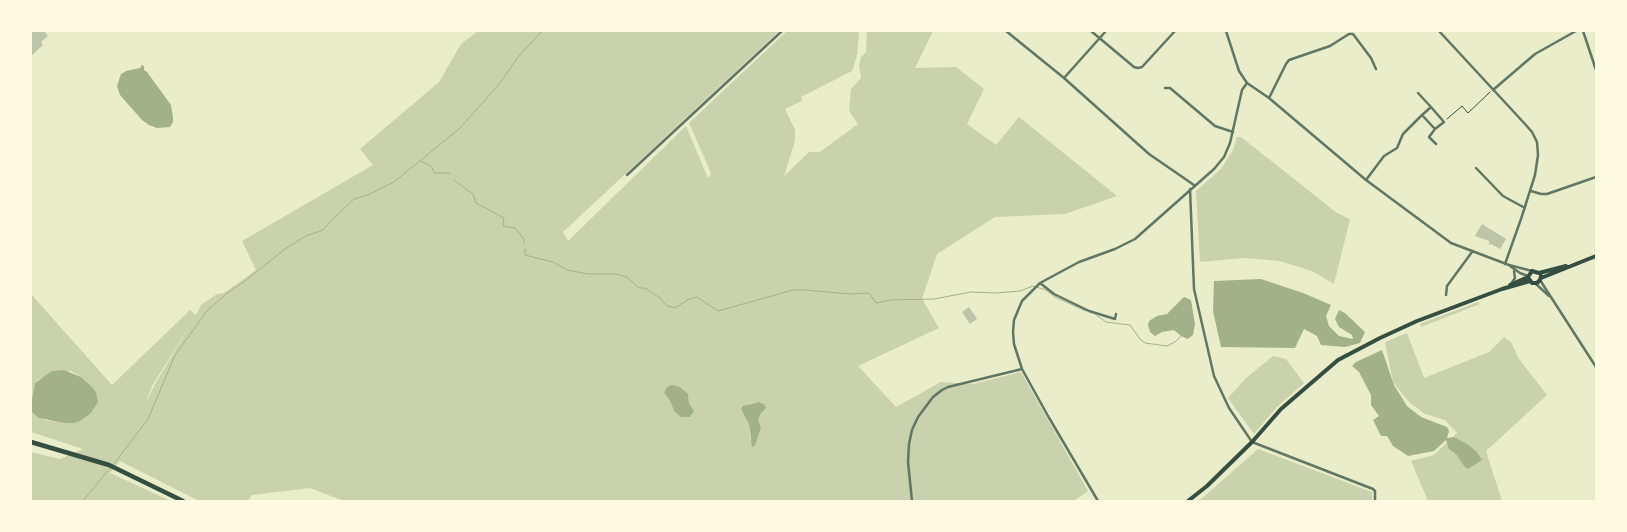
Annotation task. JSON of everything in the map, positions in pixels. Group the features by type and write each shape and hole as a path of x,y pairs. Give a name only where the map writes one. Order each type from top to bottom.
{"main road":[{"path":"1529,278 1535,283 1540,279 1596,256"},
{"path":"1188,501 1207,486 1252,442 1281,409 1338,360 1404,327 1529,278 1532,271 1539,273 1574,264"},
{"path":"1539,273 1540,279"},
{"path":"1502,289 1529,278"},
{"path":"31,442 109,465 183,501"}],"street":[{"path":"627,175 782,31"},
{"path":"1006,31 1064,78 1149,154 1194,186"},
{"path":"1091,31 1134,67 1138,68 1142,68 1175,31"},
{"path":"1064,78 1106,31"},
{"path":"1226,31 1239,71 1247,83 1269,98 1366,180 1443,238 1472,252 1532,271"},
{"path":"1439,31 1532,132 1537,142 1538,162 1531,191 1505,264"},
{"path":"1492,90 1535,54 1576,31"},
{"path":"1582,31 1596,70"},
{"path":"1269,98 1289,60 1330,46 1350,34 1352,34 1371,58 1376,69"},
{"path":"1098,501 1022,369 1014,344 1014,320 1022,301 1040,283 1079,262 1115,249 1135,239 1214,169 1224,157 1233,132 1242,90 1247,83"},
{"path":"1166,88 1170,88 1215,126 1233,132"},
{"path":"1418,92 1444,122 1429,137 1436,144"},
{"path":"1366,180 1384,156 1398,148 1403,134 1431,107"},
{"path":"1422,115 1435,129"},
{"path":"1476,168 1503,196 1524,208"},
{"path":"1531,191 1547,194 1596,178"},
{"path":"1190,189 1194,289 1219,389 1229,408 1252,442 1373,489 1375,491 1375,501"},
{"path":"1446,295 1447,286 1472,252"},
{"path":"1509,265 1513,270 1515,278 1511,284"},
{"path":"1513,270 1529,278"},
{"path":"1540,279 1550,298 1596,367"},
{"path":"1040,283 1054,294 1089,311 1115,319 1116,314"},
{"path":"1535,283 1550,298"},
{"path":"912,501 908,462 909,444 912,430 918,417 933,397 948,387 1022,369"}],"path":[{"path":"1444,122 1462,106 1468,114 1492,90"}],"shaded area":[{"path":"478,31 779,31 563,232 568,241 686,126 708,178 711,173 689,123 787,31 859,31 857,55 852,71 801,97 802,101 785,109 795,130 795,141 784,176 809,152 820,152 858,124 849,111 851,89 861,78 859,65 861,57 866,52 867,31 933,31 915,68 956,67 984,89 967,124 996,145 1019,117 1117,196 1065,214 995,217 937,254 922,299 939,328 858,366 896,407 941,382 973,384 1021,372 1088,491 1074,501 344,501 310,488 252,495 248,501 199,501 120,461 110,473 171,501 31,501 31,452 60,459 83,449 31,432 31,404 31,294 112,385 190,310 196,315 201,305 217,294 224,293 256,270 242,241 373,165 360,149 439,82 461,44","holes":["195,317 155,384 146,403 152,386","71,371 81,377 96,392 94,408 91,413 64,423 44,420 31,404 35,383 39,379","664,393 688,394 689,403 674,411","759,402 764,404 758,419 761,428 755,446 750,438 749,424 746,417 750,404"]},
{"path":"142,65 171,105 173,122 170,127 157,128 149,125 142,120 120,95 117,86 121,74 140,68"},
{"path":"1237,137 1241,137 1337,213 1350,219 1334,284 1312,271 1279,261 1245,258 1200,262 1196,191 1221,169 1233,150"},
{"path":"1261,279 1331,305 1326,316 1329,326 1339,336 1353,339 1352,335 1339,327 1335,319 1339,310 1345,313 1365,332 1360,343 1345,347 1321,345 1317,336 1304,329 1295,348 1221,347 1213,311 1214,281"},
{"path":"1184,297 1191,300 1195,324 1193,335 1188,339 1174,330 1162,332 1155,336 1150,332 1149,321 1157,316 1167,314"},
{"path":"1478,302 1480,304 1421,327 1420,324 1422,323"},
{"path":"1407,333 1424,378 1489,352 1504,337 1511,342 1519,359 1547,395 1486,451 1502,501 1428,501 1411,461 1434,455 1457,433 1445,420 1425,414 1409,402 1393,382 1385,342"},
{"path":"1382,350 1394,385 1407,406 1421,417 1447,427 1449,431 1447,438 1454,437 1467,444 1476,451 1482,460 1468,469 1457,455 1449,449 1446,440 1434,451 1408,456 1393,446 1387,436 1381,436 1373,420 1379,416 1371,405 1371,395 1359,372 1352,366 1356,362"},
{"path":"1273,356 1286,359 1304,383 1277,407 1254,434 1228,398 1246,378"},
{"path":"64,370 81,377 92,387 96,392 98,402 91,413 74,423 39,418 32,412 31,404 35,383 52,371"},
{"path":"672,385 680,387 688,394 689,403 694,411 690,417 681,417 674,411 664,393 667,387"},
{"path":"759,402 764,404 766,408 758,419 761,428 755,446 752,447 749,424 741,409 743,406"},
{"path":"1258,449 1372,492 1372,501 1199,501"}],"building":[{"path":"31,31 44,31 48,36 41,42 43,45 31,56"},
{"path":"1482,224 1506,239 1500,249 1491,244 1489,245 1489,241 1475,236"},
{"path":"969,307 977,319 970,324 962,312"}],"waterway":[{"path":"113,465 148,419 175,355 207,311 285,249 306,236 323,230 354,199 368,195 394,182 460,128 500,83 518,57 542,31"},
{"path":"421,161 432,167 434,173 450,174"},
{"path":"454,180 473,194 476,203 504,218 503,226 515,228 524,239 524,244"},
{"path":"525,249 525,255 553,262 567,270 588,274 616,274 627,277 639,288 645,288 660,298 667,306 675,308 689,299 697,297 718,311 793,290 850,294 869,293 876,303 891,300 934,299 971,292 996,293 1020,291 1033,286 1046,290 1055,297 1086,311"},
{"path":"1095,314 1106,322 1130,325 1145,343 1167,346 1181,336"},
{"path":"83,501 110,468"}]}
